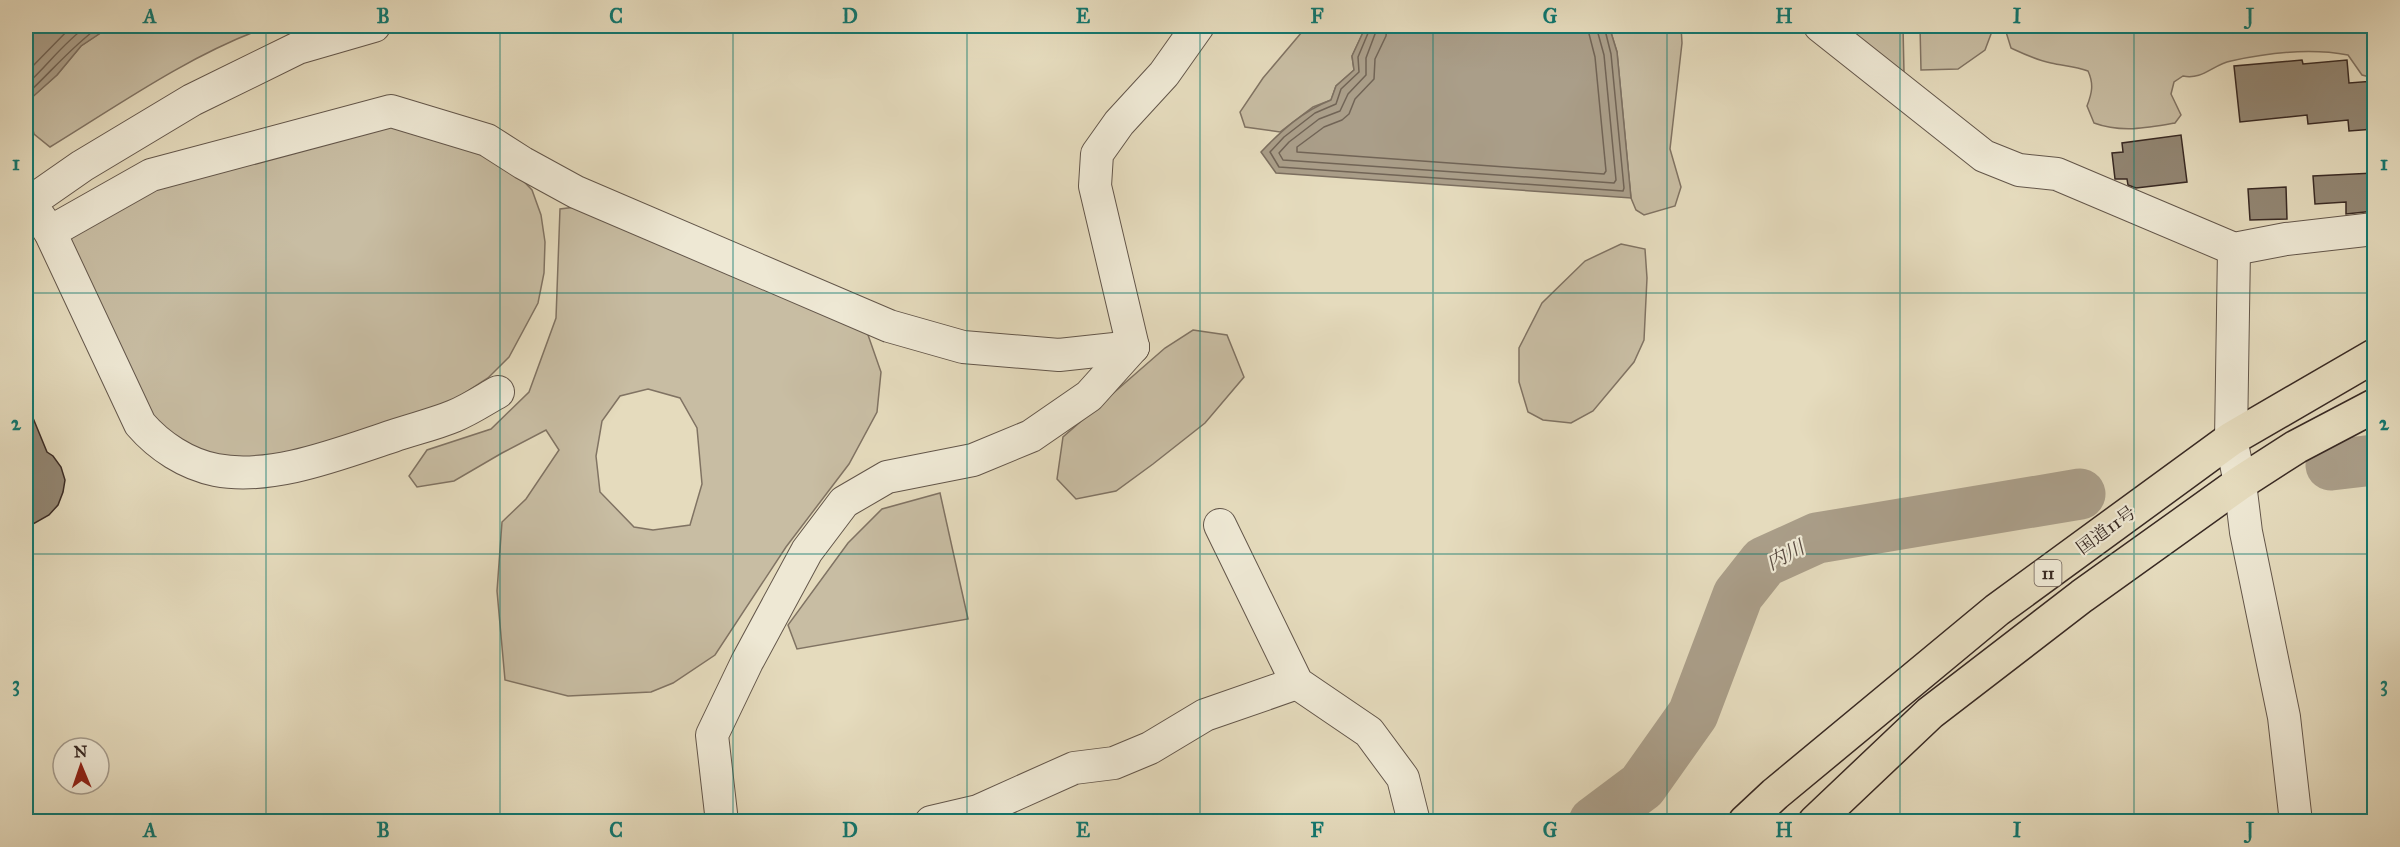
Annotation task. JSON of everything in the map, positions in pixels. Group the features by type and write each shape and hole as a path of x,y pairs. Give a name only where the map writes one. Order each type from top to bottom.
{"highway":[{"name":"国道11号","path":"1745,822 1775,794 1997,610 2231,440 2374,356"},
{"name":"11","path":"1815,822 1930,713 2082,596 2240,483 2296,447 2374,406"}],"street":[{"path":"374,26 298,48 192,100 82,166 27,203 50,232 140,424 154,440 170,451 198,464 216,470 255,471 315,461 454,416 498,392"},
{"path":"1133,347 1095,186 1097,154 1119,123 1164,74 1198,26"},
{"path":"1820,26 1984,156 2019,170 2056,174 2234,249 2286,239 2374,229"},
{"path":"50,232 151,175 391,111 487,140 576,192 889,326 963,347 1059,355 1133,347"},
{"path":"2234,249 2231,440 2240,483 2246,532 2284,717 2296,822"},
{"path":"722,822 712,735 747,663 807,551 843,502 887,477 973,460 1031,436 1089,396 1133,347"},
{"path":"1220,525 1297,682 1369,732 1403,778 1414,822"},
{"path":"931,822 978,811 1074,768 1114,763 1150,748 1205,715 1297,682"}],"shaded area":[{"path":"111,26 258,26 259,30 205,54 178,69 50,147 34,134 26,102 57,75 81,46"},
{"path":"1307,26 1366,26 1352,56 1354,70 1336,86 1331,100 1313,107 1280,132 1245,127 1240,112 1263,78"},
{"path":"1609,26 1681,26 1682,43 1670,149 1681,187 1675,206 1644,215 1636,210 1631,198 1617,52"},
{"path":"1837,26 1903,26 1904,73"},
{"path":"1920,26 1994,26 1985,50 1958,69 1921,70"},
{"path":"2006,26 2365,26 2374,34 2374,78 2362,75 2348,55 2304,52 2245,58 2224,63 2196,76 2183,76 2174,82 2171,94 2181,115 2175,123 2144,128 2114,128 2094,123 2087,106 2092,88 2088,71 2040,60 2011,48"},
{"path":"395,119 510,167 532,190 541,215 545,242 544,273 538,303 509,357 488,378 454,400 381,426 255,462 216,460 150,423 61,238 162,185"},
{"path":"584,206 867,332 881,372 877,412 849,464 786,547 715,655 673,683 651,692 568,696 505,680 497,591 502,522 526,499 559,450 546,430 454,481 417,487 409,476 427,450 491,429 529,392 556,318 560,209","holes":["648,389 680,398 697,428 702,484 690,525 653,530 634,527 600,492 596,456 602,421 620,396"]},
{"path":"1621,244 1645,249 1647,278 1644,340 1634,362 1593,411 1571,423 1543,420 1528,412 1519,382 1519,348 1542,303 1585,261"},
{"path":"1193,330 1227,335 1244,377 1205,423 1116,491 1076,499 1057,479 1063,437 1165,348"},
{"path":"940,493 968,619 797,649 788,625 848,543 882,509"}],"water":[{"path":"26,26 111,26 81,46 57,75 27,102 26,111"},
{"path":"1366,26 1609,26 1617,52 1631,198 1276,173 1261,152 1293,122 1331,100 1336,86 1354,70 1352,56"}],"building":[{"path":"2302,60 2303,64 2347,60 2349,83 2374,81 2374,129 2349,131 2348,120 2308,124 2307,115 2240,122 2234,66"},
{"path":"2181,135 2187,182 2136,188 2128,185 2127,179 2115,179 2112,153 2123,152 2122,143"},
{"path":"2374,173 2374,211 2346,214 2346,202 2315,204 2313,176"},
{"path":"2286,187 2287,219 2250,220 2248,189"},
{"path":"26,401 47,452 61,467 65,480 58,505 49,515 26,528"}],"waterway":[{"name":"内川","path":"2331,465 2374,460"},
{"name":"内川","path":"1594,822 1642,786 1693,714 1738,595 1764,562 1817,538 2080,494"}]}
